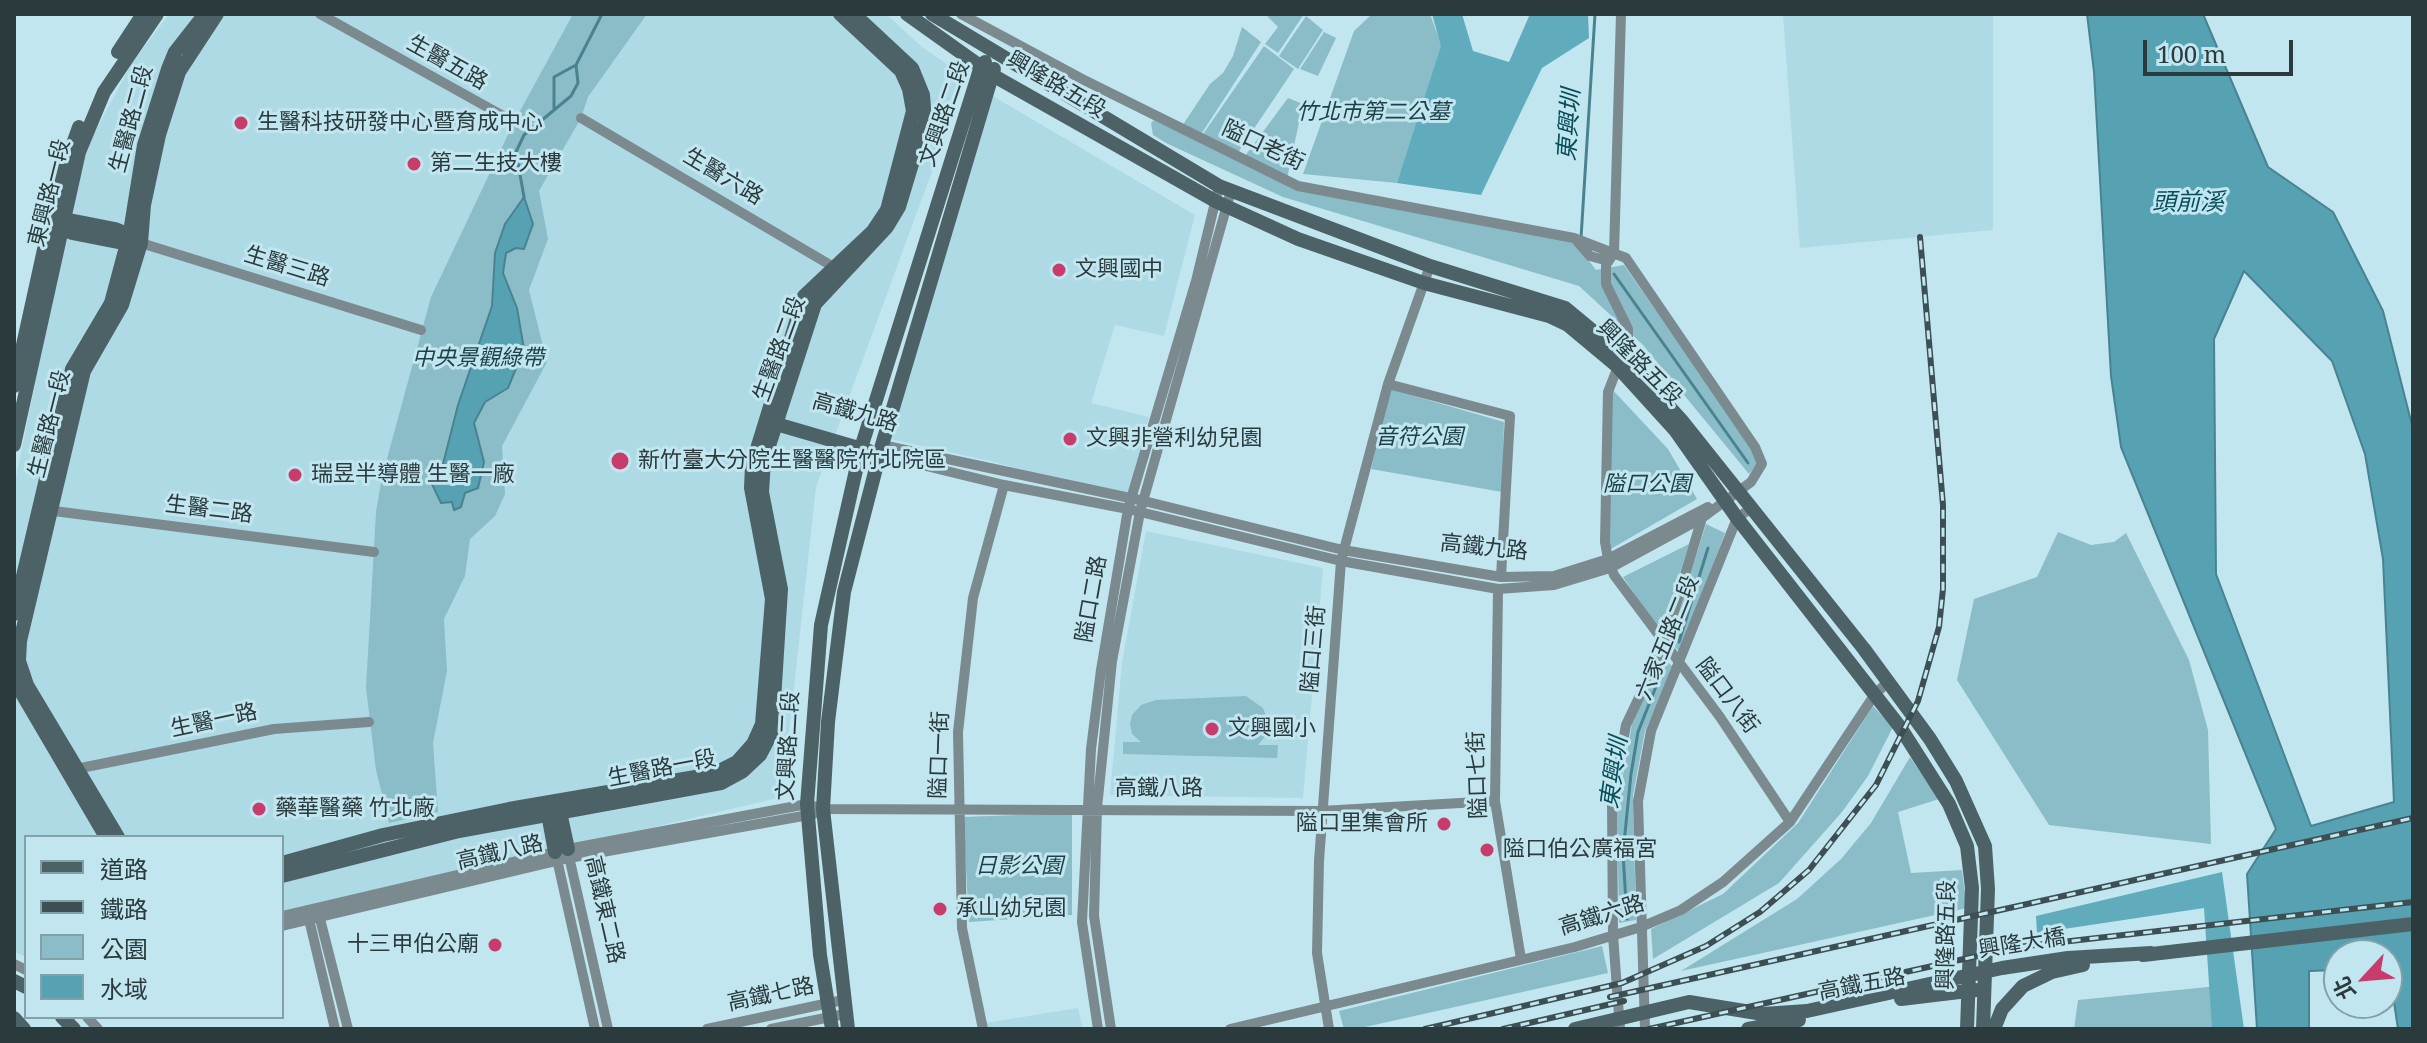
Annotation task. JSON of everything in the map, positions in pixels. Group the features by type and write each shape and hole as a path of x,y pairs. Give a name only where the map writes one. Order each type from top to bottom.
{"street":[{"name":"東興路一段","path":"14,445 59,223 70,148 99,82 143,14"},
{"name":"東興路一段","path":"14,386 79,152 104,92 157,14"},
{"name":"生醫路二段","path":"132,240 153,111 175,52 205,14"},
{"name":"生醫路二段","path":"132,240 179,72 217,14"},
{"name":"生醫五路","path":"320,14 514,122"},
{"name":"生醫路二段","path":"837,270 873,231 887,210 913,111 909,89 901,71 840,14"},
{"name":"生醫路二段","path":"772,417 804,296 872,245 899,207 925,121 923,95 912,68 854,14"},
{"name":"興隆路五段","path":"907,14 994,76 1222,204 1298,239 1424,283 1549,316 1620,360"},
{"name":"興隆路五段","path":"932,14 1225,188 1430,266 1565,308 1620,360 1683,422 1740,490 1744,513 1925,763 1949,804 1967,846 1972,888 1967,1029"},
{"name":"隘口老街","path":"961,14 1082,79 1298,186 1574,238 1626,258 1755,447 1762,464 1740,490"},
{"path":"1606,284 1606,265 1614,253 1621,14"},
{"name":"文興路二段","path":"848,1029 836,1012 807,810 821,625 863,443 981,66 994,53"},
{"name":"文興路二段","path":"836,1012 823,809 828,722 844,592 881,450 994,76 994,53"},
{"name":"生醫六路","path":"581,118 837,270"},
{"name":"隘口二路","path":"1111,1029 1094,916 1092,808 1112,661 1142,506 1225,188"},
{"name":"隘口二路","path":"1098,1029 1082,922 1101,670 1130,503 1222,204"},
{"path":"59,223 132,240"},
{"path":"1574,238 1590,256 1628,329 1608,392 1605,542 1609,563"},
{"name":"生醫三路","path":"132,240 421,330"},
{"name":"生醫路一段","path":"14,614 84,371 122,305 132,240"},
{"path":"1590,256 1601,259 1614,253"},
{"name":"隘口三街","path":"1329,1029 1317,953 1321,811 1342,556 1388,384 1430,266"},
{"path":"1388,384 1510,416 1501,577"},
{"name":"生醫路一段","path":"284,863 308,862 418,840 552,807 713,774 737,762 753,744 762,724 772,599 751,488 752,465 772,417"},
{"name":"高鐵九路","path":"772,417 1004,485 1130,503"},
{"name":"高鐵九路","path":"881,450 1130,503 1342,556 1498,589 1554,585 1609,563 1702,518 1740,490"},
{"name":"隘口一街","path":"983,1029 962,928 958,732 973,598 1004,485"},
{"name":"高鐵九路","path":"1342,556 1501,577 1554,576 1609,563 1740,490"},
{"name":"生醫路一段","path":"45,509 19,661 27,685 105,835"},
{"name":"生醫二路","path":"45,509 374,552"},
{"name":"興隆路五段","path":"1744,513 1888,682 1956,781 1985,846 1988,889 1983,1029"},
{"name":"六家五路二段","path":"1645,1029 1638,801 1651,731 1744,513"},
{"name":"六家五路二段","path":"1620,1024 1613,935 1612,803 1626,725 1664,645 1702,518"},
{"name":"隘口八街","path":"1609,563 1664,645 1720,717 1790,822"},
{"name":"隘口七街","path":"1498,589 1495,801 1521,959"},
{"name":"生醫路一段","path":"14,680 117,835"},
{"name":"高鐵六路","path":"1230,1029 1613,935 1681,910 1723,882 1790,822 1875,694 1888,682"},
{"name":"生醫一路","path":"73,769 274,729 369,722"},
{"name":"高鐵八路","path":"284,916 313,912 562,855 807,810 1092,808 1321,811 1495,801"},
{"name":"高鐵東二路","path":"552,807 595,1029"},
{"name":"高鐵東二路","path":"562,855 608,1029"},
{"name":"生醫路一段","path":"284,875 308,862"},
{"path":"313,912 335,1029"},
{"path":"313,912 348,1029"},
{"name":"高鐵八路","path":"284,925 313,912"},
{"name":"興隆大橋","path":"1802,1020 1881,995 2042,962 2413,924"},
{"name":"興隆大橋","path":"1994,1029 2012,995 2035,978 2070,967 2151,953"},
{"name":"高鐵五路","path":"1748,1029 1888,1000 1985,989"},
{"name":"高鐵五路","path":"1575,1029 1620,1024 1643,1012 1689,1002 1802,1020"},
{"name":"高鐵七路","path":"707,1029 836,1012"},
{"name":"高鐵七路","path":"771,1029 836,1012"},
{"path":"14,1018 24,1029"}],"shaded area":[{"path":"169,14 886,14 922,47 957,71 959,98 816,487 782,797 284,915 284,835 24,835 24,956 14,952 14,487 82,156 132,63"},
{"path":"1432,14 1462,14 1473,51 1509,62 1530,14 1588,14 1589,38 1542,68 1481,195 1397,183 1441,46"},
{"path":"1783,14 1993,14 1993,230 1800,248"},
{"name":"文興國中","path":"991,95 1195,215 1164,336 1115,325 1091,403 1149,417 1131,500 990,461 885,438"},
{"name":"文興國小","path":"1146,531 1323,568 1303,798 1110,795 1122,663"},
{"path":"2222,872 2244,1029 2212,1029 2204,908 2037,933 2036,916"},
{"path":"1078,1008 1083,1029 987,1029 986,1023"}],"green space":[{"name":"中央景觀綠帶","path":"573,14 647,14 588,97 581,118 539,191 548,239 529,290 547,362 502,446 505,494 495,516 470,539 465,576 444,619 447,671 433,743 438,812 389,823 376,770 366,688 376,512 382,477 431,297 514,122"},
{"path":"1265,14 1304,14 1278,53 1265,44 1278,27"},
{"name":"竹北市第二公墓","path":"1372,14 1430,14 1444,52 1397,183 1303,174 1354,31"},
{"path":"1306,16 1323,30 1298,69 1279,56"},
{"path":"1242,27 1261,42 1198,139 1180,129 1210,84 1223,73 1233,56"},
{"path":"1324,32 1336,38 1318,76 1300,69"},
{"path":"1264,46 1294,69 1235,157 1199,140"},
{"path":"1288,98 1303,104 1286,183 1242,160"},
{"path":"1154,120 1298,190 1574,241 1596,270 1624,265 1751,447 1758,464 1749,474 1643,345 1579,286 1283,197 1168,144 1153,135 1151,123"},
{"name":"隘口公園","path":"1609,386 1668,449 1697,499 1609,550"},
{"name":"音符公園","path":"1390,389 1504,422 1502,492 1371,469"},
{"path":"1706,524 1725,533 1680,652 1669,642"},
{"path":"2058,532 2091,545 2114,542 2126,533 2189,660 2208,730 2211,844 2049,825 1957,680 1974,599 2037,577"},
{"path":"1689,544 1661,634 1623,577"},
{"path":"1662,656 1674,668 1645,731 1633,795 1636,920 1619,923 1617,810 1632,724"},
{"path":"1246,696 1263,708 1269,723 1268,733 1258,745 1278,745 1277,758 1123,754 1123,742 1141,742 1132,734 1130,724 1132,715 1141,705 1156,700"},
{"path":"1873,706 1893,727 1868,776 1842,812 1779,883 1653,959 1651,929 1723,894 1798,823"},
{"path":"1910,757 1939,799 1898,812 1911,873 1962,870 1967,908 1681,971 1797,899 1841,859 1871,823"},
{"name":"日影公園","path":"1072,813 1072,915 969,922 963,817"},
{"path":"1602,946 1608,973 1356,1029 1344,1029 1339,1011"},
{"path":"2238,984 2239,1029 2074,1029 2078,1000"}],"water":[{"name":"頭前溪","path":"2087,14 2203,14 2268,167 2333,212 2383,311 2413,429 2413,1029 2398,1029 2397,1019 2403,1019 2403,939 2323,939 2323,971 2309,971 2309,1029 2257,1029 2247,874 2276,829 2121,447 2111,376 2094,72","holes":["2244,271 2332,361 2365,454 2383,559 2394,802 2311,826 2216,574 2214,339"]},
{"path":"524,197 533,224 524,249 516,248 506,253 503,273 517,308 524,349 508,388 485,402 474,423 484,462 478,488 465,493 461,507 454,510 452,502 441,503 431,482 433,471 443,464 458,405 492,306 495,253 505,224"}],"waterway":[{"path":"524,197 516,152 524,135 571,96 578,83 576,65 602,14"},
{"name":"東興圳","path":"1581,238 1595,14"},
{"path":"554,108 554,77 576,65"},
{"name":"東興圳","path":"1614,274 1748,463"},
{"name":"東興圳","path":"1679,642 1708,548"},
{"name":"東興圳","path":"1627,919 1623,853 1631,774 1638,732 1657,684"}],"railway":[{"path":"1425,1029 1622,983 1706,946 1760,912 1809,870 1876,785 1918,701 1939,627 1943,589 1943,505 1920,237"},
{"path":"1610,997 2413,818"},
{"path":"1649,1029 2018,947 2413,902"},
{"path":"1503,1029 1624,1001"}],"place":[{"name":"生醫科技研發中心暨育成中心","path":"241,123"},
{"name":"第二生技大樓","path":"414,164"},
{"name":"文興國中","path":"1059,270"},
{"name":"文興非營利幼兒園","path":"1070,439"},
{"name":"新竹臺大分院生醫醫院竹北院區","path":"620,461"},
{"name":"瑞昱半導體 生醫一廠","path":"295,475"},
{"name":"文興國小","path":"1212,729"},
{"name":"藥華醫藥 竹北廠","path":"259,809"},
{"name":"隘口里集會所","path":"1444,824"},
{"name":"隘口伯公廣福宮","path":"1487,850"},
{"name":"承山幼兒園","path":"940,909"},
{"name":"十三甲伯公廟","path":"495,945"}]}
